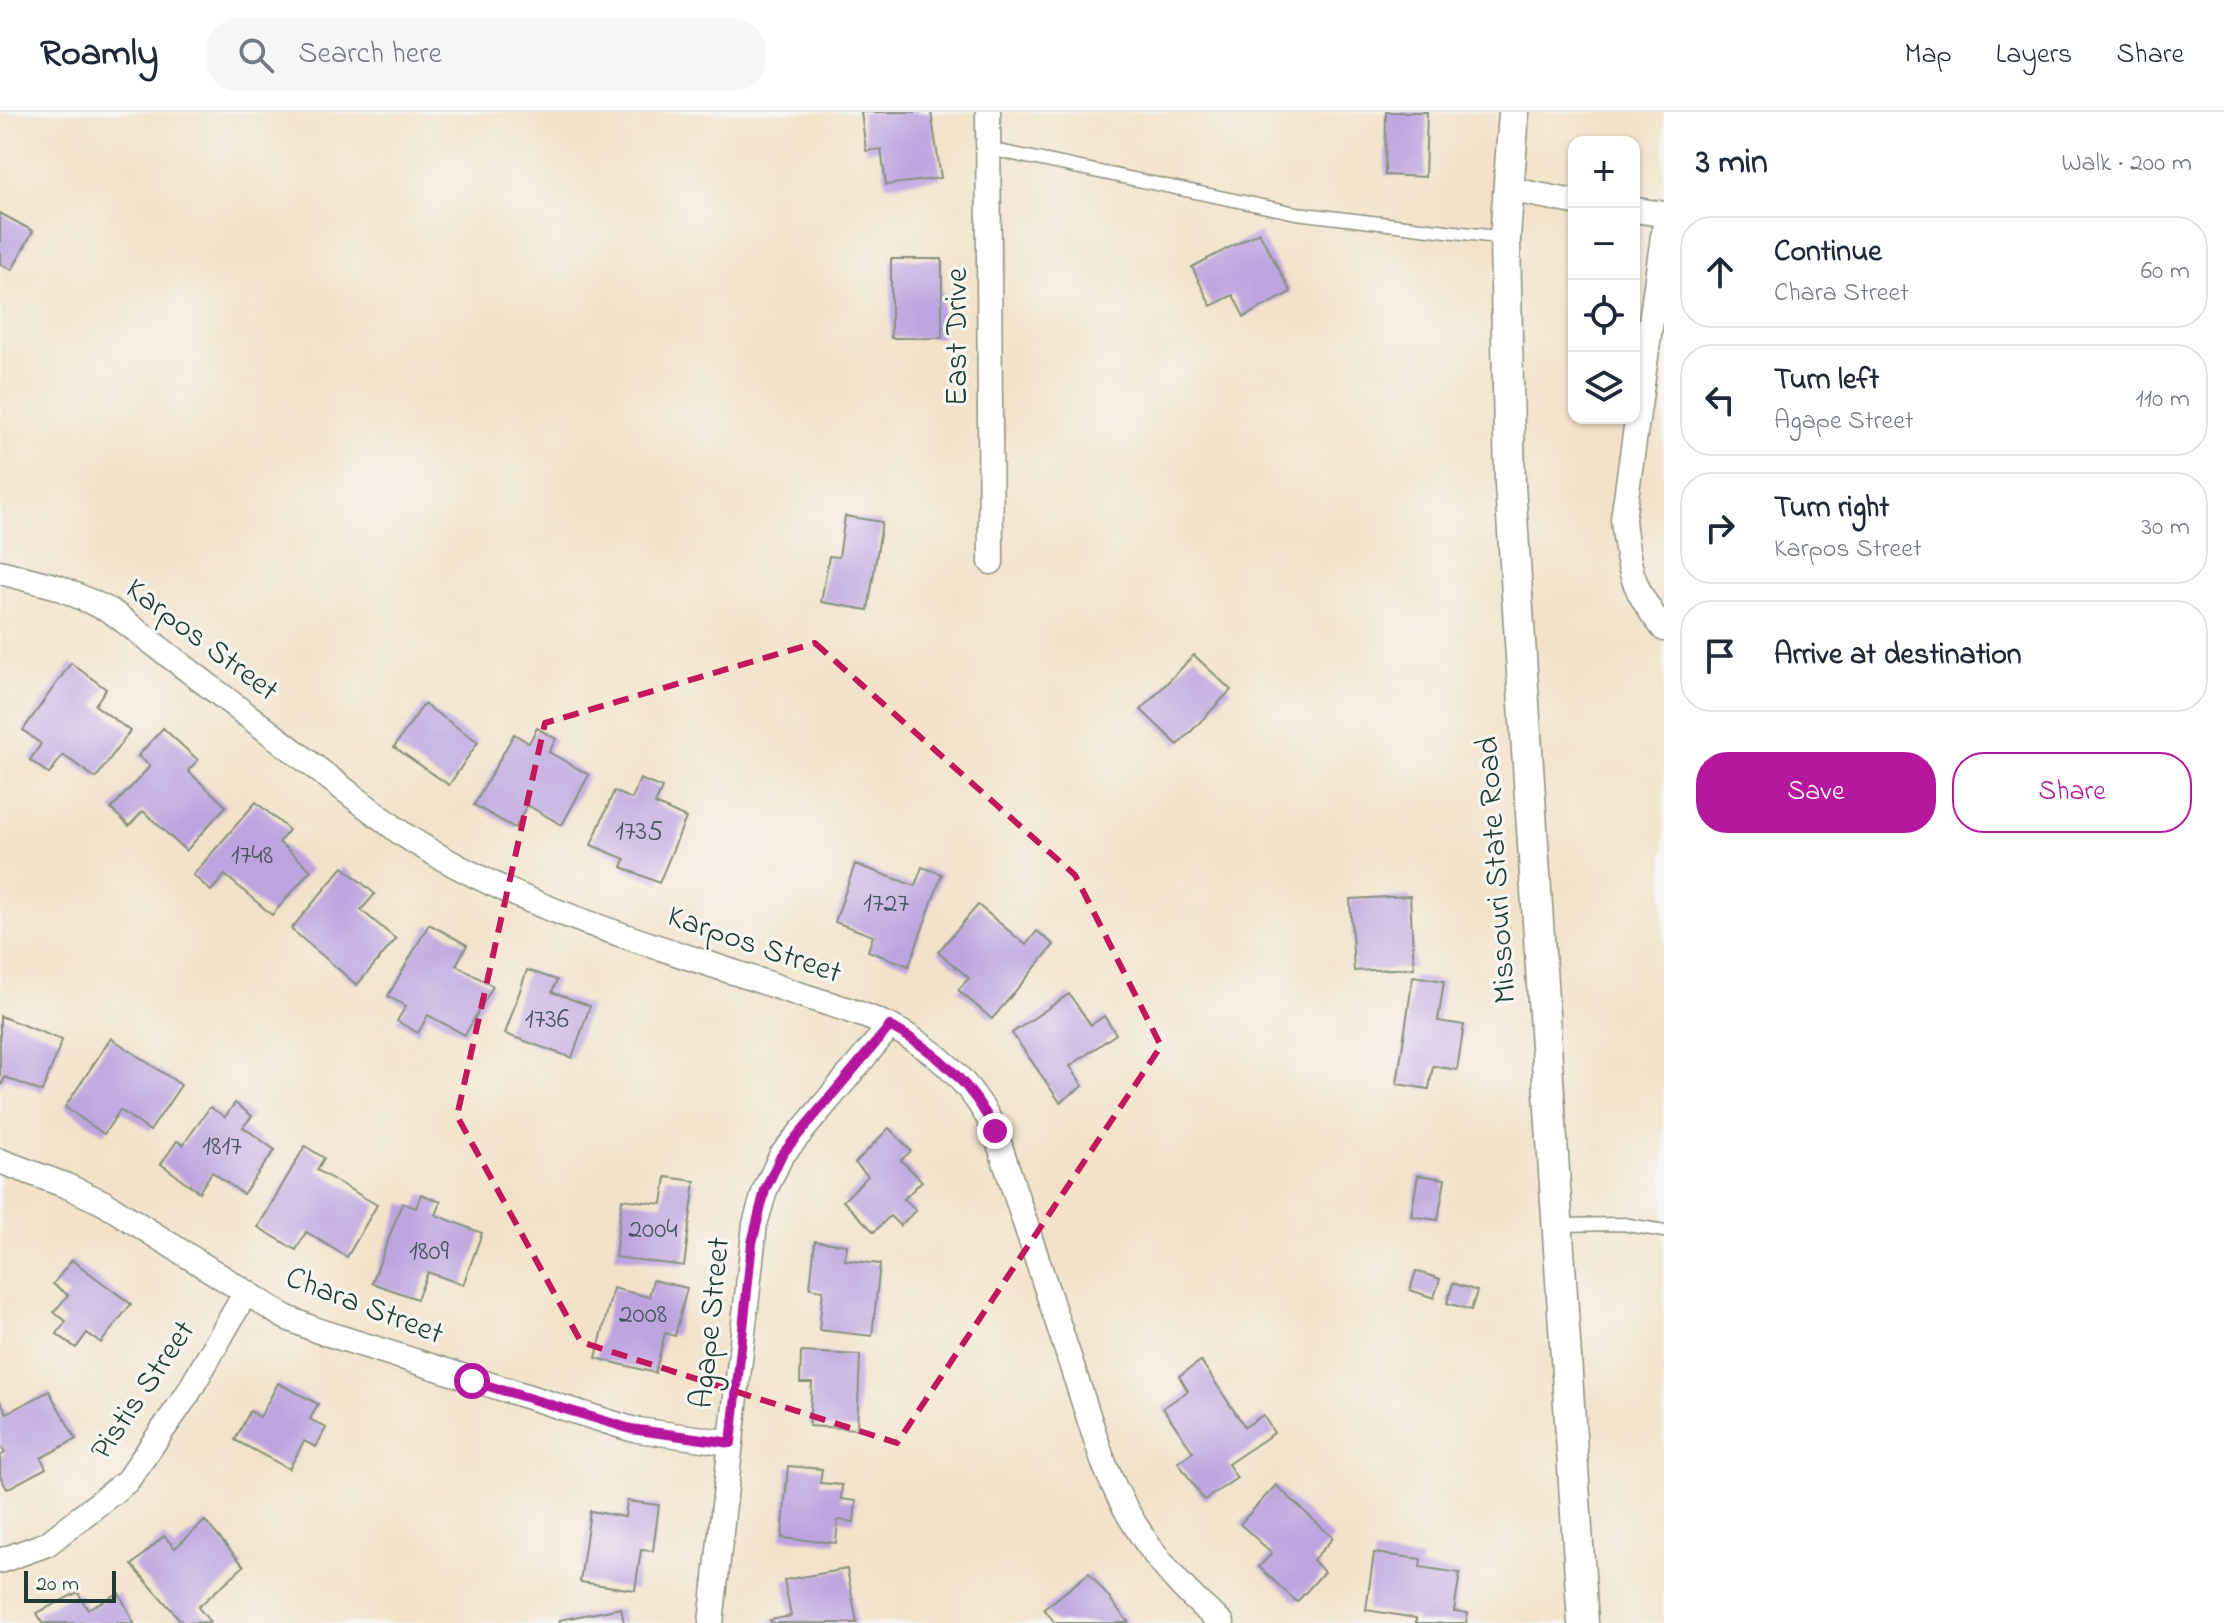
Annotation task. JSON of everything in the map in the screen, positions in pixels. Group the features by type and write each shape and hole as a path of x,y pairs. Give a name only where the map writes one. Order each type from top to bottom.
{"street":[{"name":"East Drive","path":"988,112 991,562"},
{"name":"Missouri State Road","path":"1514,112 1505,238 1510,485 1583,1623"},
{"path":"1507,189 1568,201"},
{"path":"1640,211 1664,214"},
{"path":"1664,229 1623,519 1628,565 1644,605 1664,629"},
{"name":"Karpos Street","path":"0,572 58,587 111,611 401,833 485,882 556,912 890,1026 940,1059 964,1082 985,1110 1002,1151 1110,1478 1138,1531 1163,1565 1222,1623"},
{"name":"Agape Street","path":"711,1623 752,1243 765,1190 781,1156 890,1026"},
{"name":"Chara Street","path":"0,1161 104,1203 285,1317 316,1330 631,1429 731,1443"},
{"name":"Pistis Street","path":"0,1561 47,1544 127,1481 187,1395 246,1292"}],"lane":[{"path":"989,149 1296,213 1505,238"},
{"path":"1558,1225 1623,1224 1664,1231"}],"highlighted area":[{"path":"815,643 1075,875 1161,1046 897,1443 581,1342 457,1116 545,723"}],"building":[{"path":"861,112 931,112 941,178 886,185 881,149 866,151"},
{"path":"1386,112 1427,112 1425,177 1385,175"},
{"path":"0,213 33,231 12,270 0,264"},
{"path":"1259,232 1291,292 1244,317 1233,295 1211,306 1192,267"},
{"path":"891,259 942,259 942,338 891,338"},
{"path":"845,516 882,522 868,610 821,602 829,556 839,557"},
{"path":"1194,655 1231,690 1178,745 1141,710"},
{"path":"71,663 106,689 95,705 130,731 96,778 63,755 49,774 30,760 41,744 23,730"},
{"path":"424,704 478,742 449,785 394,747"},
{"path":"163,728 198,760 188,771 226,806 186,851 143,811 129,826 111,809 150,766 138,756"},
{"path":"537,728 556,739 549,752 589,775 562,825 527,805 515,828 474,805 514,734 529,743"},
{"path":"640,779 662,788 655,804 686,818 659,883 622,867 625,859 591,845 614,791 632,799"},
{"path":"256,802 289,830 279,842 311,870 272,915 225,875 211,891 193,875"},
{"path":"855,864 915,886 922,867 942,874 909,966 868,951 873,936 835,922"},
{"path":"343,867 375,894 361,910 396,939 357,985 291,929"},
{"path":"1410,896 1414,968 1354,971 1350,899"},
{"path":"978,905 1026,945 1037,931 1054,945 992,1019 958,990 969,978 938,952"},
{"path":"429,924 467,945 456,965 493,986 465,1035 428,1015 418,1033 397,1021 406,1006 388,996"},
{"path":"527,970 557,980 552,992 590,1006 572,1058 505,1034"},
{"path":"1413,976 1444,981 1438,1021 1464,1025 1457,1070 1433,1066 1429,1089 1397,1084"},
{"path":"1069,994 1091,1025 1104,1016 1116,1034 1070,1066 1083,1086 1060,1102 1012,1033"},
{"path":"0,1016 62,1040 42,1092 5,1077 0,1088"},
{"path":"111,1038 181,1085 150,1131 120,1110 104,1134 65,1107"},
{"path":"235,1103 252,1116 243,1127 275,1150 243,1194 212,1172 199,1192 161,1164 177,1141 183,1145 210,1107 225,1117"},
{"path":"889,1128 911,1151 901,1160 922,1181 904,1199 916,1210 900,1226 890,1216 874,1232 843,1201 868,1176 855,1163"},
{"path":"305,1146 324,1158 317,1170 377,1205 347,1257 306,1232 296,1250 258,1227"},
{"path":"1418,1175 1445,1179 1438,1220 1411,1216"},
{"path":"666,1177 695,1181 684,1266 615,1257 622,1199 662,1204"},
{"path":"421,1194 441,1202 436,1215 482,1233 463,1285 428,1272 417,1299 372,1283 402,1203 416,1208"},
{"path":"815,1241 847,1245 845,1260 880,1264 872,1336 819,1330 823,1290 810,1288"},
{"path":"72,1260 131,1304 101,1343 87,1333 76,1348 57,1334 66,1321 54,1312 68,1295 53,1284"},
{"path":"1416,1271 1440,1279 1434,1298 1410,1290"},
{"path":"653,1280 687,1288 675,1336 665,1333 655,1373 596,1358 613,1288 649,1297"},
{"path":"1453,1283 1477,1291 1471,1310 1447,1303"},
{"path":"801,1352 860,1355 857,1429 809,1426 812,1383 800,1383"},
{"path":"1201,1361 1245,1427 1263,1415 1274,1433 1228,1464 1237,1478 1204,1500 1178,1462 1193,1452 1163,1408 1188,1391 1179,1376"},
{"path":"278,1383 318,1404 310,1419 326,1428 316,1447 304,1441 289,1469 235,1440 250,1411 260,1417"},
{"path":"49,1391 76,1439 41,1458 46,1468 7,1489 0,1476 0,1456 5,1453 0,1445 0,1401 7,1413"},
{"path":"788,1466 822,1469 820,1483 842,1485 841,1499 856,1501 854,1522 838,1520 836,1543 782,1538"},
{"path":"1276,1485 1333,1538 1313,1560 1324,1572 1297,1602 1259,1567 1272,1553 1240,1524"},
{"path":"627,1501 659,1505 653,1551 641,1550 635,1590 580,1582 590,1511 625,1517"},
{"path":"205,1521 244,1566 198,1607 210,1622 183,1623 132,1565 164,1536 175,1548"},
{"path":"1374,1553 1421,1559 1420,1567 1460,1573 1454,1611 1468,1613 1466,1623 1416,1623 1416,1618 1366,1610"},
{"path":"847,1569 857,1623 771,1623 770,1620 791,1616 784,1580"},
{"path":"1089,1573 1129,1623 1055,1623 1044,1609"},
{"path":"78,1592 87,1609 119,1593 134,1623 42,1623 37,1613"},
{"path":"621,1608 624,1623 560,1623 559,1620"}],"route":[{"path":"472,1381 631,1429 731,1443 752,1243 765,1190 781,1156 865,1054 890,1026 908,1036 940,1059 964,1082 985,1110 995,1131"}]}
